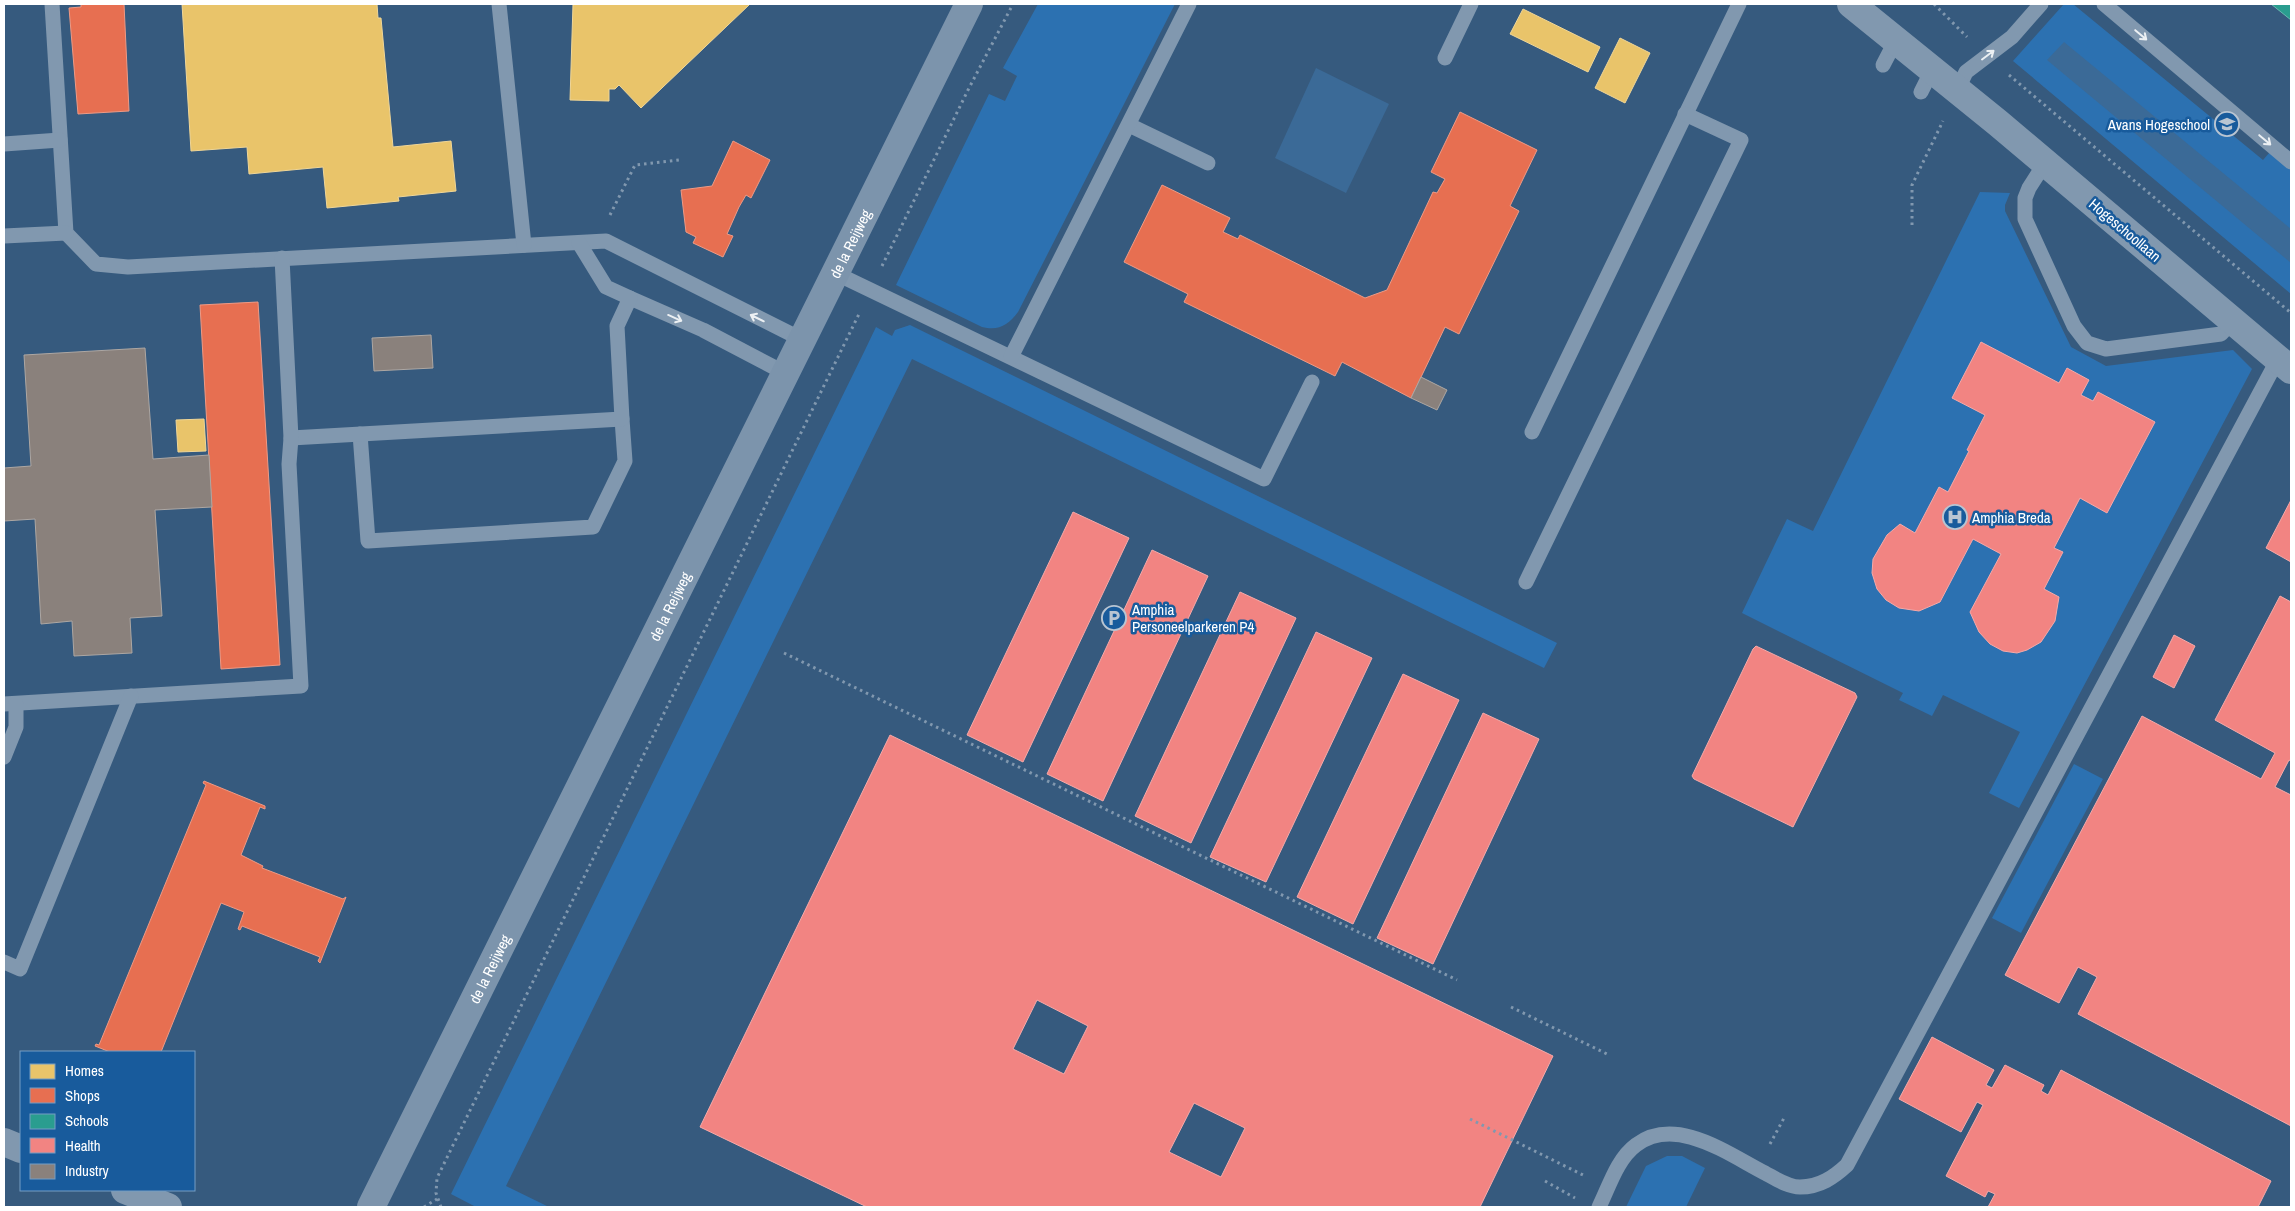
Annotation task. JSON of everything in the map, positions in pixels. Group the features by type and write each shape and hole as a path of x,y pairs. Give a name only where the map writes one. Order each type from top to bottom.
{"street":[{"name":"de la Reijweg","path":"371,1207 969,4"},
{"name":"Hogeschoollaan","path":"1852,4 1896,40 1927,81 1957,91 2285,365"},
{"path":"4,1142 20,1148"},
{"path":"128,1191 168,1207"}],"lane":[{"path":"52,4 66,233 96,264 128,267 601,242 801,339"},
{"path":"499,4 524,245"},
{"path":"1011,357 1189,4"},
{"path":"1445,58 1471,4"},
{"path":"1532,432 1739,4"},
{"path":"1957,91 1966,72 2012,37 2042,4"},
{"path":"2104,4 2291,162"},
{"path":"1883,65 1896,40"},
{"path":"1526,582 1741,140 1685,114"},
{"path":"1129,125 1208,163"},
{"path":"4,144 60,140"},
{"path":"2045,164 2029,188 2026,198 2025,219 2074,326 2087,343 2106,349 2220,334 2233,321"},
{"path":"4,236 66,233"},
{"path":"579,242 606,286 703,330 785,373"},
{"path":"4,757 16,727 10,704 301,686 289,464 291,438 282,258"},
{"path":"835,272 1264,479 1312,382"},
{"path":"360,434 368,541 593,527 625,461 617,326 630,298"},
{"path":"1599,1207 1623,1160 1635,1146 1652,1136 1673,1133 1694,1137 1783,1182 1799,1187 1817,1185 1834,1177 1848,1165 2285,365"},
{"path":"291,438 622,418"},
{"path":"4,962 20,969 131,696"}],"path":[{"path":"441,1207 437,1199 436,1185 438,1178 968,90 1013,4"},
{"path":"1934,4 1986,56 2291,313"},
{"path":"1912,225 1912,184 1957,91"},
{"path":"601,242 635,165 680,160"},
{"path":"784,653 1456,980"},
{"path":"1511,1007 1607,1054"},
{"path":"1771,1142 1784,1118"},
{"path":"1470,1119 1570,1168"},
{"path":"1545,1181 1578,1200"},
{"path":"424,1207 437,1199"}],"shaded area":[{"path":"1038,4 1175,4 1018,312 1007,324 988,328 982,327 896,285 989,94 1005,101 1017,76 1003,68"},
{"path":"2064,4 2073,4 2263,160 2270,152 2291,170 2291,294 2013,61"},
{"path":"2064,42 2291,229 2291,263 2047,60"},
{"path":"1316,68 1389,104 1346,193 1275,158"},
{"path":"1980,192 2010,193 2005,205 2005,211 2071,347 2106,366 2233,350 2252,369 2019,808 1989,793 2020,732 1943,695 1932,716 1899,700 1903,693 1742,613 1787,519 1813,531"},
{"path":"910,325 1557,643 1544,668 912,359 506,1186 549,1207 476,1207 451,1194 876,327 892,336 895,330"},
{"path":"2074,764 2103,779 2021,933 1992,918"},
{"path":"1667,1156 1682,1156 1705,1168 1686,1207 1626,1207 1646,1166"}],"building: Homes":[{"path":"182,4 377,4 378,18 381,18 393,147 451,141 456,191 398,197 399,201 327,208 323,167 249,174 247,147 191,151"},
{"path":"573,4 749,5 641,108 619,85 615,89 609,89 609,101 570,100"},
{"path":"1523,9 1600,47 1588,72 1510,34"},
{"path":"1620,38 1650,53 1625,103 1595,88"},
{"path":"204,419 206,451 178,452 176,420"}],"building: Shops":[{"path":"81,4 124,4 129,111 78,114 69,8 81,7"},
{"path":"1460,112 1537,150 1510,206 1519,211 1459,334 1445,327 1411,398 1342,362 1335,376 1184,302 1188,294 1124,262 1162,185 1230,218 1223,232 1238,239 1240,235 1365,298 1387,290 1433,192 1437,193 1445,179 1431,172"},
{"path":"733,141 770,160 751,198 746,195 739,207 727,234 733,236 723,257 693,243 696,237 686,232 681,190 712,186"},
{"path":"258,302 280,665 221,669 200,305"},
{"path":"204,781 265,806 265,809 260,807 241,855 263,866 262,868 343,899 346,897 320,963 318,961 320,957 242,926 240,930 238,929 244,912 221,903 161,1051 108,1051 95,1046 96,1044 99,1045 206,785 203,783"}],"building: Schools":[{"path":"2271,4 2291,4 2291,20"}],"building: Health":[{"path":"1981,342 2059,383 2067,368 2089,380 2081,395 2093,401 2098,392 2155,422 2107,513 2080,498 2054,548 2063,552 2044,589 2059,597 2055,621 2041,642 2017,653 2003,651 1990,644 1979,632 1970,612 2001,554 1973,539 1940,602 1919,611 1899,608 1886,600 1877,589 1872,573 1873,559 1887,535 1900,524 1915,533 1939,487 1948,492 1969,451 1967,450 1985,415 1952,398"},
{"path":"2291,500 2291,562 2266,548"},
{"path":"1073,512 1129,538 1023,762 967,735"},
{"path":"1152,550 1208,576 1103,801 1047,774"},
{"path":"1240,592 1296,618 1191,843 1135,816"},
{"path":"2280,596 2291,602 2291,761 2289,760 2275,787 2291,795 2291,1126 2078,1014 2097,977 2078,967 2059,1003 2005,975 2142,716 2261,779 2275,753 2215,720"},
{"path":"1316,632 1372,658 1266,882 1210,857"},
{"path":"2174,635 2195,646 2174,688 2153,677"},
{"path":"1756,646 1855,693 1857,697 1793,827 1694,779 1692,776"},
{"path":"1403,674 1459,700 1353,924 1297,897"},
{"path":"1483,713 1539,739 1433,964 1377,938"},
{"path":"890,735 1553,1056 1480,1207 867,1207 700,1127","holes":["1037,1000 1088,1026 1064,1074 1013,1049","1194,1103 1245,1128 1221,1177 1169,1152"]},
{"path":"1932,1037 1994,1070 1986,1085 1992,1088 2005,1065 2044,1085 2041,1091 2048,1095 2061,1070 2271,1181 2258,1207 1988,1207 1995,1194 1988,1191 1985,1197 1946,1176 1983,1105 1977,1102 1961,1132 1899,1099"}],"building: Industry":[{"path":"431,335 433,368 374,371 372,338"},
{"path":"145,348 153,459 209,455 212,507 155,510 162,616 130,618 132,653 74,656 72,621 41,624 35,519 4,521 4,468 31,466 24,355"},
{"path":"1421,377 1447,390 1437,410 1411,398"}],"place":[{"name":"Avans Hogeschool","path":"2227,124"},
{"name":"Amphia Breda","path":"1955,517"},
{"name":"Amphia Personeelparkeren P4","path":"1114,618"}]}
